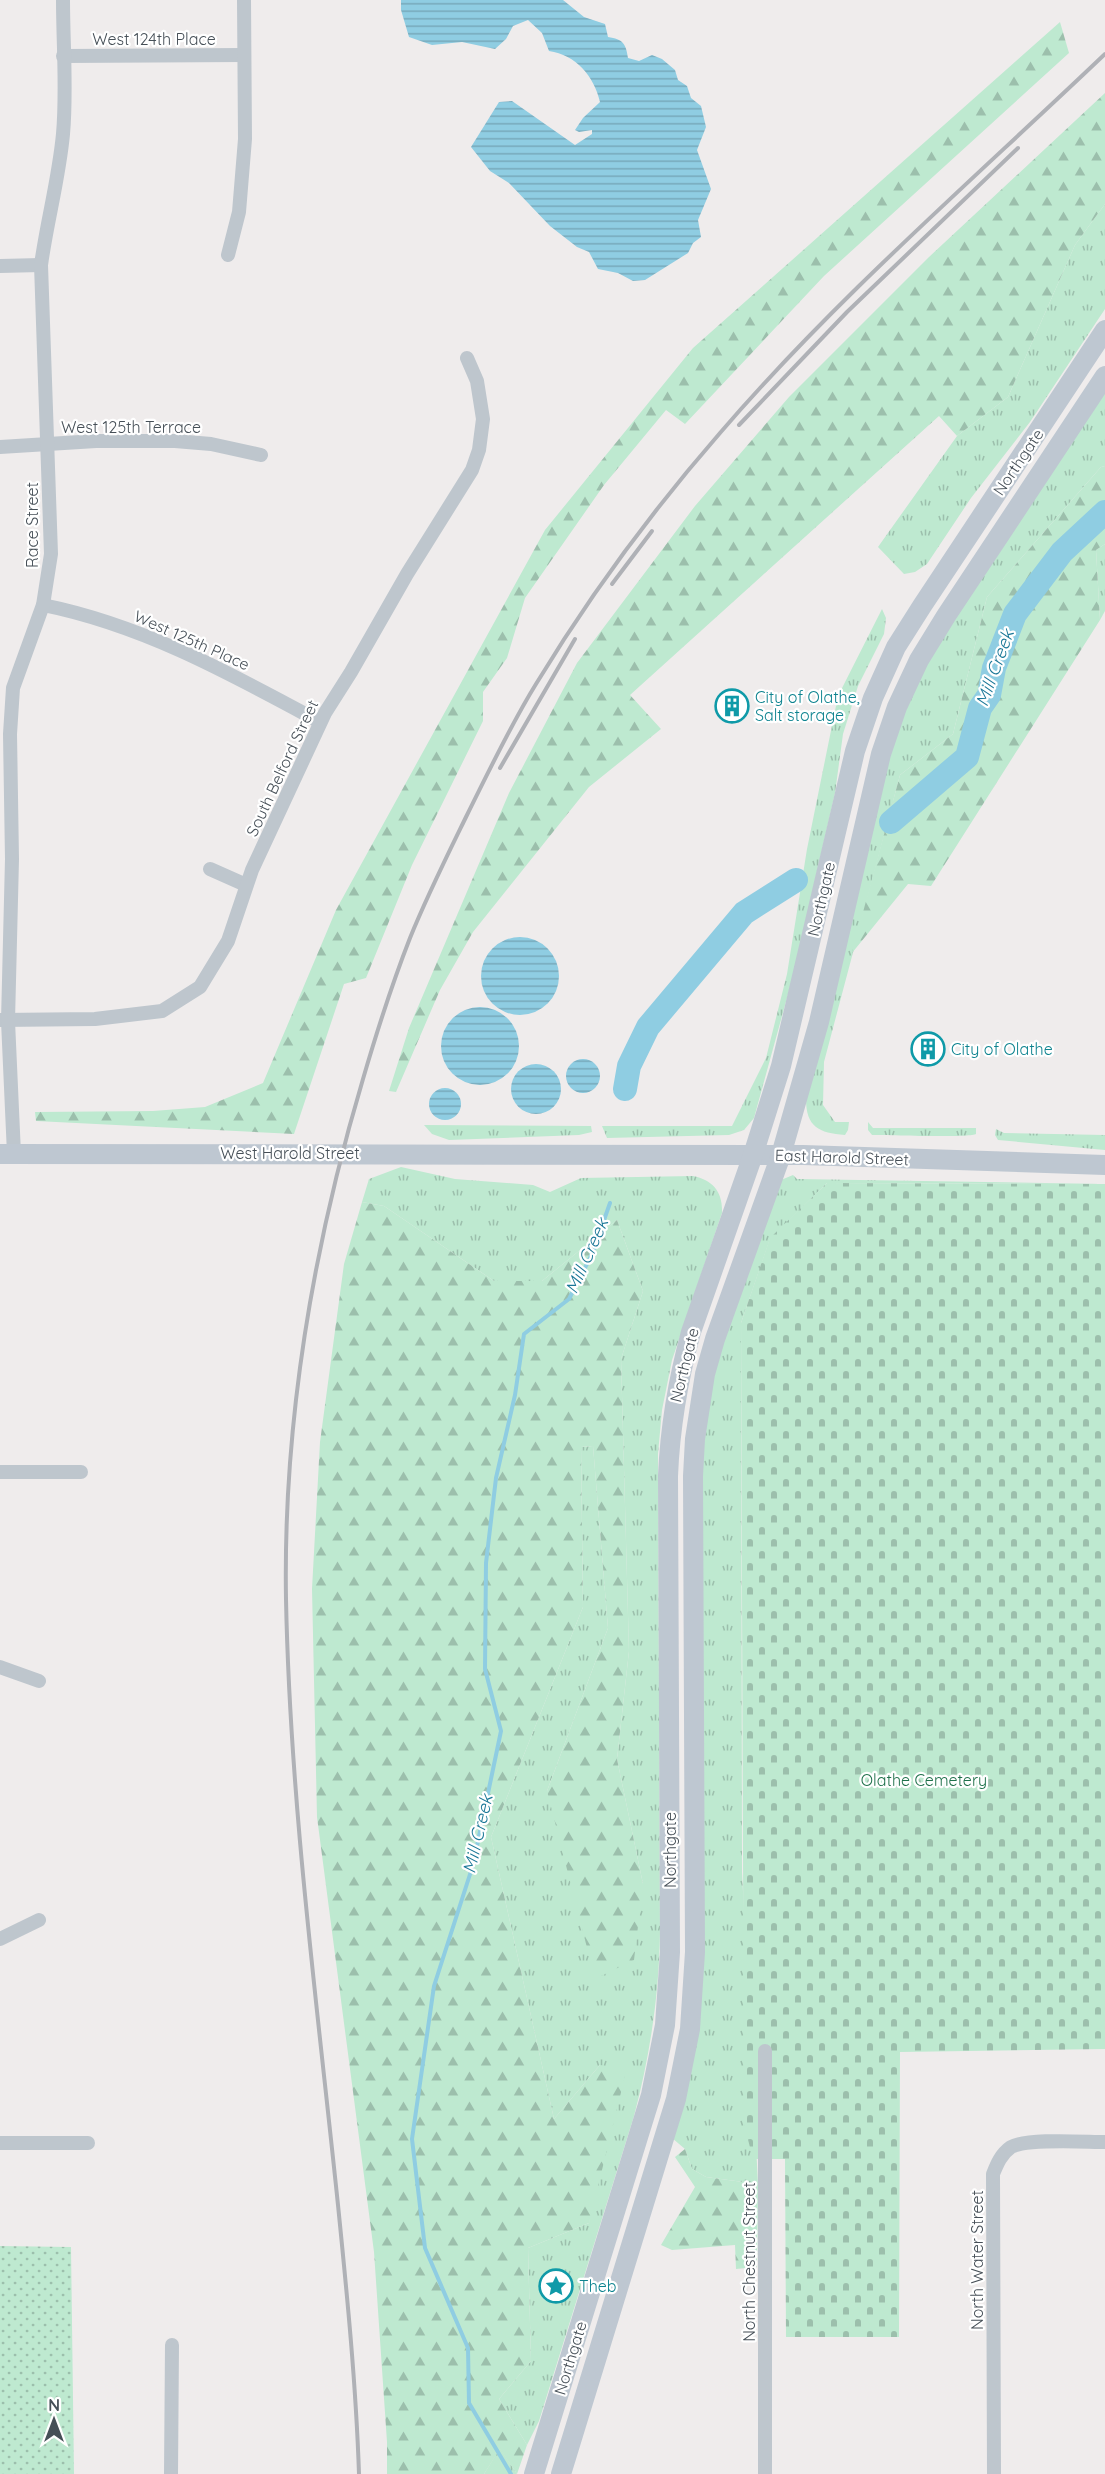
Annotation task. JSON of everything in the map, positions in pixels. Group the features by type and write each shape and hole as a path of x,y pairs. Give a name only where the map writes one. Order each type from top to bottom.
{"main road":[{"name":"Northgate","path":"536,2468 651,2095 665,2025 670,1952 670,1438 675,1401 691,1332 753,1155 781,1066 855,751 873,698 896,647 1105,330"},
{"name":"Northgate","path":"561,2474 676,2099 690,2029 695,1952 695,1439 705,1374 715,1339 781,1155 819,1022 881,754 897,707 919,660 946,616 1105,376"},
{"name":"West Harold Street","path":"7,1154 580,1155"},
{"name":"East Harold Street","path":"580,1155 781,1155 1105,1165"}],"street":[{"name":"Race Street","path":"7,1154 4,1021 12,859 10,734 6,687 43,605 51,554 41,265 46,226 59,171 63,132 63,0"},
{"path":"228,255 239,212 245,139 244,0"},
{"name":"West 124th Place","path":"63,56 244,55"},
{"path":"0,266 41,265"},
{"name":"South Belford Street","path":"4,1021 95,1019 162,1011 200,987 228,941 246,885 320,722 406,574 472,470 479,450 483,419 477,381 467,358"},
{"name":"West 125th Terrace","path":"0,447 96,441 175,441 211,444 261,455"},
{"name":"West 125th Place","path":"43,605 91,617 155,638 185,651 320,722"},
{"path":"210,869 246,885"},
{"path":"0,1472 81,1472"},
{"path":"0,1667 39,1681"},
{"path":"0,1938 39,1920"},
{"name":"North Chestnut Street","path":"765,2050 765,2474"},
{"name":"North Water Street","path":"994,2474 993,2174 999,2158 1012,2146 1043,2142 1105,2142"},
{"path":"0,2143 88,2143"},
{"path":"171,2474 172,2345"}],"green space":[{"path":"1060,22 1069,53 824,276 685,424 666,410 604,485 525,598 507,658 483,692 483,721 412,865 366,978 344,984 294,1134 36,1121 35,1112 153,1111 205,1107 263,1083 336,910 545,530 693,348"},
{"path":"1105,93 1105,204 1075,245 1008,397 957,436 939,416 630,695 661,729 589,787 473,932 440,990 396,1092 389,1091 409,1028 509,793 577,663 695,506 789,397 929,257"},
{"path":"1105,204 1105,309 1030,422 971,498 927,564 915,572 904,574 878,547 957,436 1008,397 1075,245"},
{"path":"1105,388 1105,466 1101,467 987,597 953,734 900,775 824,1062 823,1105 835,1122 849,1122 848,1130 845,1135 821,1130 811,1122 808,1116 806,1099 887,758 922,669"},
{"path":"1105,466 1105,544 1096,550 1100,620 931,886 908,884 852,953 900,775 953,734 987,597 1101,467"},
{"path":"1105,544 1105,611 1100,620 1096,550"},
{"path":"882,609 886,618 884,634 858,686 843,734 835,793 793,976 754,1118 744,1130 729,1135 607,1138 602,1126 732,1126 766,1058 787,974 807,849 838,696"},
{"path":"868,1122 873,1128 976,1128 976,1134 872,1135 868,1130"},
{"path":"424,1125 591,1126 592,1132 579,1135 449,1140 432,1134"},
{"path":"996,1129 1004,1133 1105,1135 1105,1150 998,1140 995,1135"},
{"path":"401,1167 455,1179 533,1185 550,1192 581,1178 693,1176 706,1181 715,1188 719,1193 722,1206 722,1213 672,1360 662,1410 658,1454 660,1933 653,2025 634,2116 539,2421 527,2445 499,2399 531,2361 528,2248 589,2223 600,2065 554,2119 491,1837 583,1607 581,1447 593,1446 608,1628 547,1791 643,1884 617,1759 629,1651 621,1359 643,1291 617,1220 542,1281 494,1281 384,1206 362,1202 369,1179"},
{"path":"793,1175 797,1179 1105,1184 827,1183 770,1239 741,1323 742,1872 758,2184 706,2177 692,2169 685,2149 672,2138 683,2101 701,1465 714,1369 781,1180"},
{"name":"Olathe Cemetery","path":"827,1183 1105,1184 1105,2049 900,2052 899,2337 786,2337 785,2159 753,2159 744,2124 741,1323 770,1238"},
{"path":"362,1202 384,1206 494,1281 542,1281 617,1220 643,1291 621,1359 629,1651 617,1759 643,1884 634,1960 595,1979 547,1791 608,1628 593,1446 581,1447 583,1607 491,1837 554,2119 600,2065 626,2072 589,2223 528,2248 531,2361 499,2399 527,2445 517,2474 500,2449 484,2474 387,2474 387,2442 374,2252 317,1817 312,1589 320,1442 344,1264"},
{"path":"685,2149 692,2169 706,2177 758,2184 757,2267 736,2269 735,2245 672,2250 661,2245 695,2187 675,2157"},
{"path":"0,2246 71,2247 74,2474 0,2474"},
{"path":"500,2448 517,2474 484,2474"}],"water":[{"path":"401,0 563,0 584,17 605,24 608,37 623,43 628,58 639,61 652,55 662,59 675,70 678,80 687,86 691,98 701,106 706,127 697,150 711,189 698,220 701,237 693,243 688,253 645,280 633,281 618,273 598,269 589,252 577,247 550,226 509,183 490,171 471,147 499,102 512,101 575,145 592,134 592,130 579,132 575,130 583,118 600,102 588,75 568,57 549,51 542,33 528,20 513,26 506,39 495,49 462,42 432,45 409,37 401,10"},
{"path":"520,937 535,940 548,948 556,961 559,976 556,991 548,1004 535,1012 520,1015 505,1012 492,1004 484,991 481,976 484,961 492,948 505,940"},
{"path":"480,1007 495,1010 508,1018 516,1031 519,1046 516,1061 508,1074 495,1082 480,1085 465,1082 452,1074 444,1061 441,1046 444,1031 452,1018 465,1010"},
{"path":"583,1059 595,1064 600,1076 595,1088 583,1093 571,1088 566,1076 571,1064"},
{"path":"531,1064 541,1064 554,1071 561,1084 561,1094 554,1107 541,1114 531,1114 522,1110 515,1103 511,1094 511,1084 515,1075 522,1068"},
{"path":"445,1088 456,1093 461,1104 456,1115 445,1120 434,1115 429,1104 434,1093"}],"waterway":[{"name":"Mill Creek","path":"891,822 967,757 980,708 989,695 994,668 1015,614 1062,552 1105,512"},
{"name":"Mill Creek","path":"625,1089 629,1066 648,1027 744,913 796,880"},
{"name":"Mill Creek","path":"511,2474 469,2403 468,2348 425,2248 412,2139 434,1986 473,1865 501,1731 485,1669 486,1563 496,1478 515,1395 524,1334 569,1299 592,1254 610,1203"}],"railway":[{"path":"359,2474 348,2305 313,1978 293,1750 286,1599 286,1533 296,1401 316,1271 345,1142 374,1043 417,922 500,749 526,700 578,618 623,554 720,433 811,334 908,239 1105,54"},
{"path":"739,425 847,312 1018,148"},
{"path":"612,584 652,531"},
{"path":"500,768 575,639"}],"place":[{"name":"City of Olathe, Salt storage","path":"732,706"},
{"name":"City of Olathe","path":"928,1049"},
{"name":"Theb","path":"556,2286"}]}
